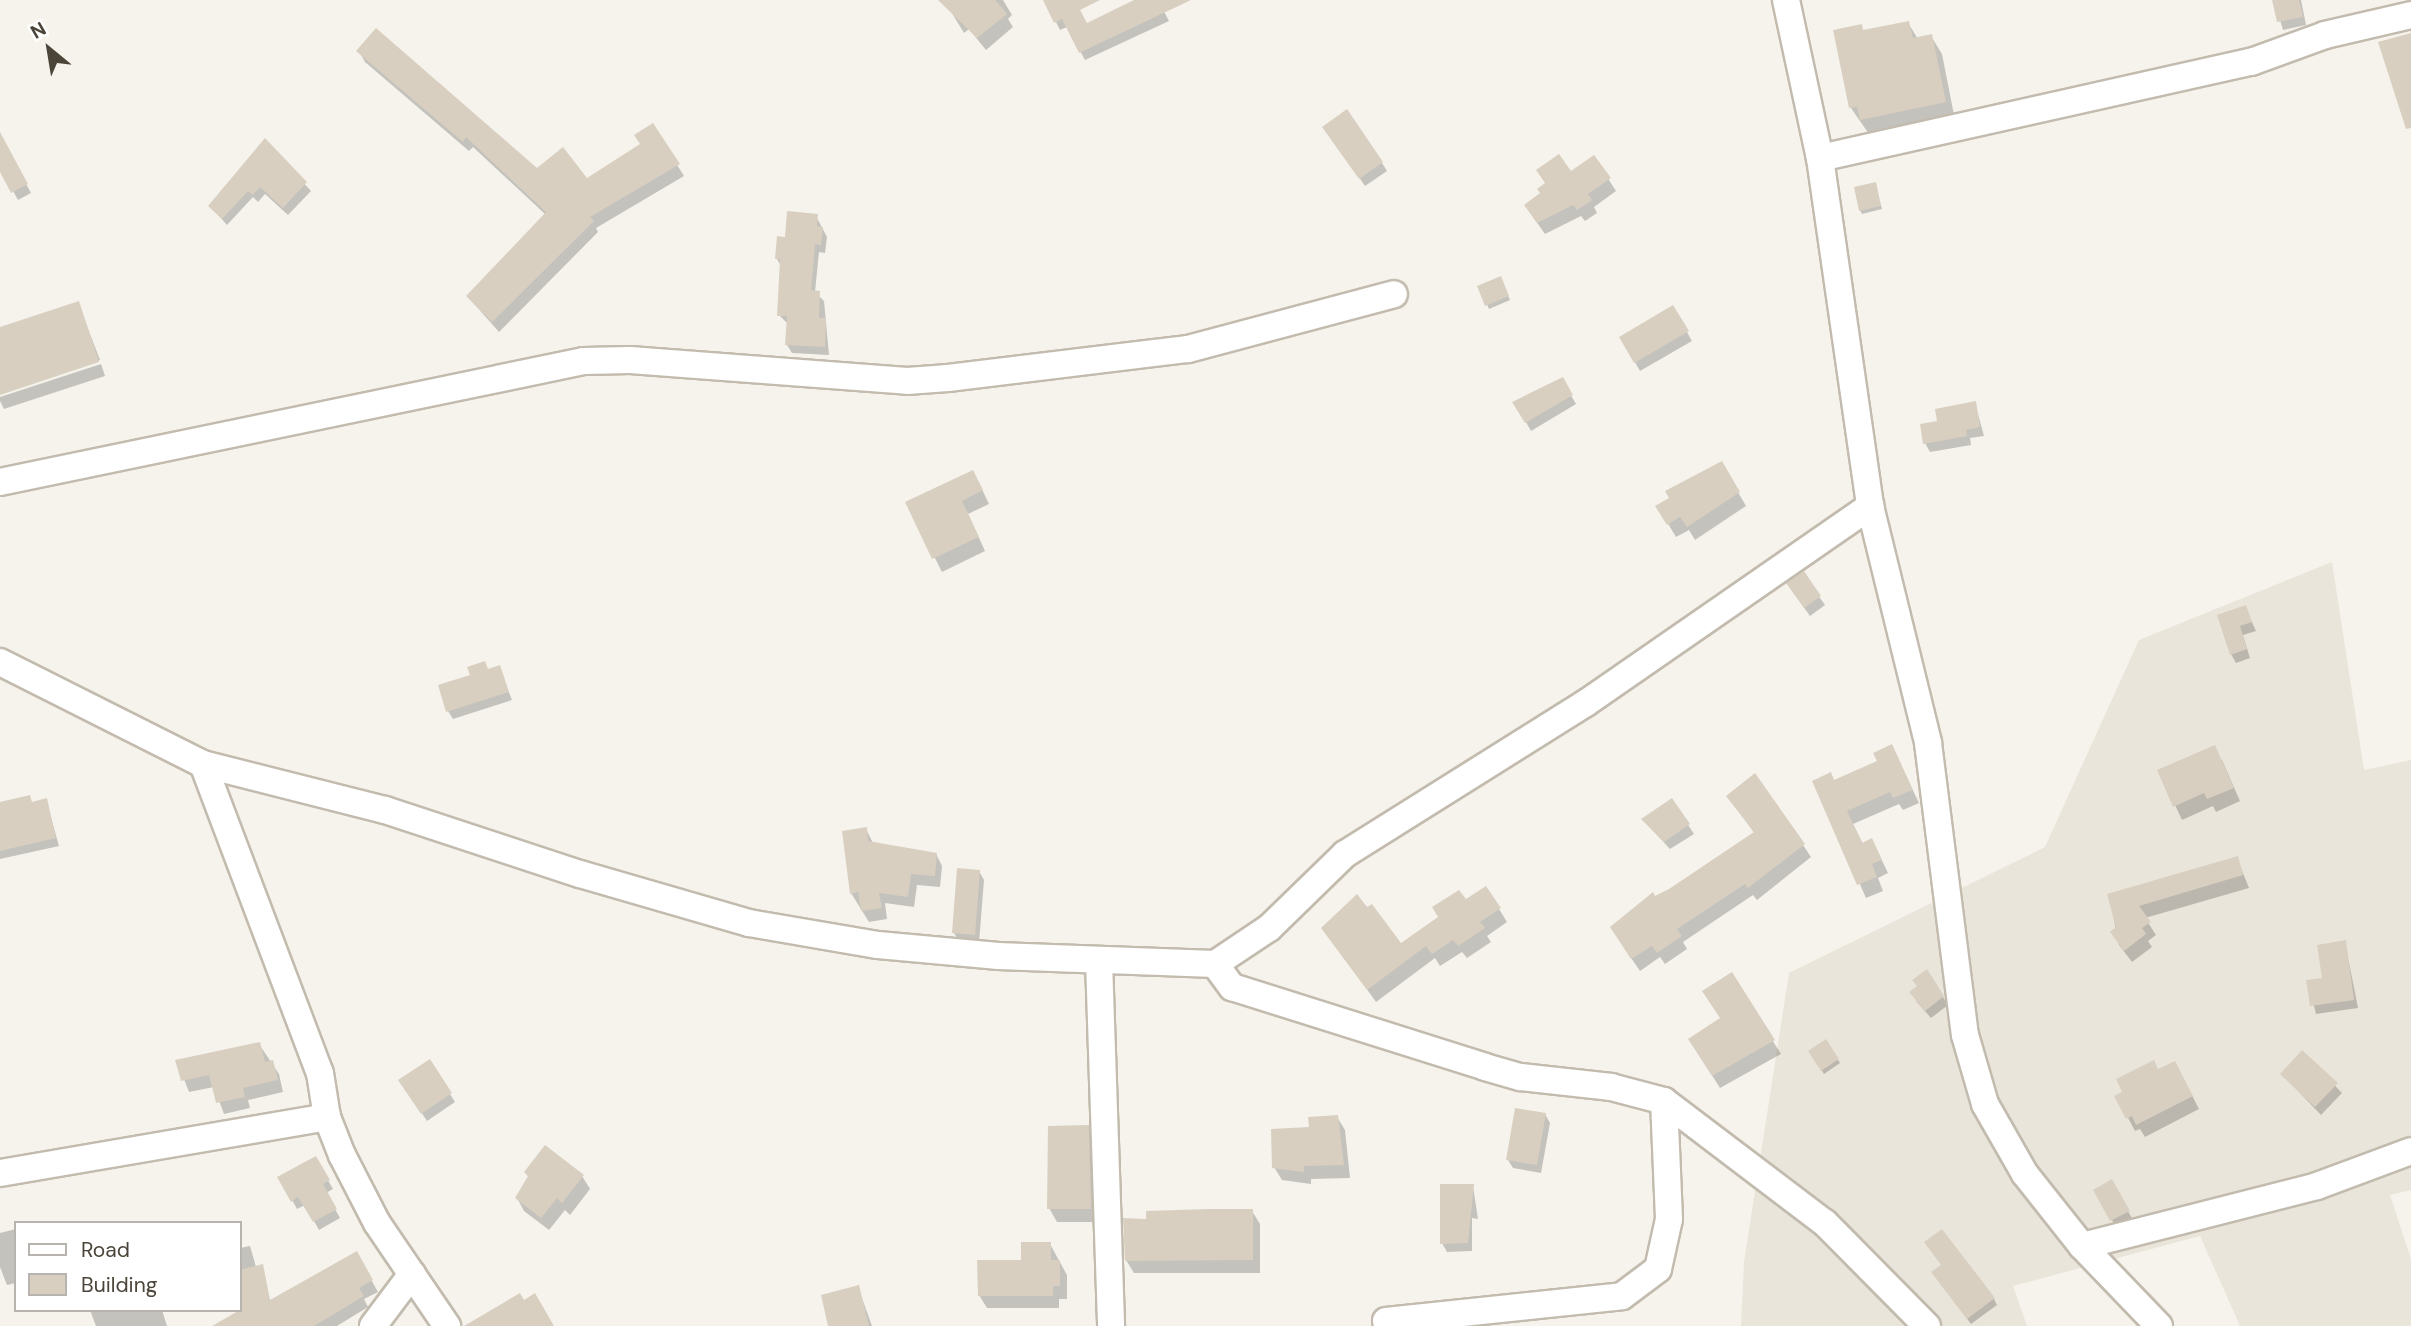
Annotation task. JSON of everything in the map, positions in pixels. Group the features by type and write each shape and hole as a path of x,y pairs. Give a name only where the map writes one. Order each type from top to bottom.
{"street":[{"path":"1786,0 1819,158 1870,506 1928,743 1965,1035 1985,1104 2025,1174 2082,1246 2159,1326"},
{"path":"1819,158 2251,62 2325,35 2411,15"},
{"path":"0,482 584,361 630,360 907,381 948,378 1188,349 1394,294"},
{"path":"0,662 203,764 385,810 580,874 749,923 878,945 1099,961 1215,964 1269,928 1353,848 1586,704 1870,506"},
{"path":"203,764 320,1073 327,1117 377,1223 447,1326"},
{"path":"1099,961 1111,1326"},
{"path":"1215,964 1233,987 1485,1067 1521,1077 1611,1087 1664,1101 1825,1223 1927,1326"},
{"path":"1386,1321 1622,1296 1658,1269 1669,1219 1664,1101"},
{"path":"0,1173 327,1117"},
{"path":"2082,1246 2317,1186 2411,1152"},
{"path":"373,1326 412,1274"}],"shaded area":[{"path":"2332,562 2364,770 2411,760 2411,1190 2390,1195 2411,1259 2411,1326 2240,1326 2200,1236 2013,1286 2027,1326 1741,1326 1744,1262 1789,973 2045,847 2139,640"}],"building":[{"path":"938,0 995,0 1007,14 977,38"},
{"path":"1043,0 1100,0 1080,10 1087,23 1134,0 1191,0 1079,53 1062,19 1054,23"},
{"path":"2272,0 2299,0 2303,17 2277,22"},
{"path":"1909,21 1913,38 1932,34 1946,102 1860,120 1857,107 1849,108 1833,30 1862,24 1863,30"},
{"path":"376,28 537,168 563,147 587,178 640,144 634,135 653,123 680,164 590,217 594,221 492,322 466,296 546,212 466,137 463,142 356,51"},
{"path":"2411,33 2411,128 2406,129 2378,42"},
{"path":"1347,109 1383,162 1359,179 1322,127"},
{"path":"0,132 28,184 11,193 0,172"},
{"path":"265,138 307,182 283,208 260,187 253,195 248,191 222,219 208,206"},
{"path":"1559,154 1571,171 1594,155 1611,178 1588,194 1592,200 1577,210 1573,205 1537,223 1524,205 1540,193 1537,189 1545,183 1536,170"},
{"path":"1876,182 1881,206 1859,211 1854,187"},
{"path":"787,211 818,214 817,226 823,227 821,245 815,244 811,290 820,291 819,318 826,318 825,347 785,345 787,316 777,316 780,259 775,259 777,236 785,237"},
{"path":"1501,276 1509,296 1485,306 1477,286"},
{"path":"79,301 99,362 0,395 0,327"},
{"path":"1673,305 1689,331 1634,363 1619,337"},
{"path":"1563,377 1573,395 1525,423 1512,402"},
{"path":"1976,401 1980,427 1966,430 1967,436 1923,444 1920,424 1937,421 1935,409"},
{"path":"1722,461 1740,492 1687,527 1680,517 1667,525 1655,506 1669,498 1665,491"},
{"path":"973,470 983,490 962,501 979,537 932,559 905,502"},
{"path":"1804,571 1821,596 1804,608 1786,583"},
{"path":"2246,605 2252,622 2240,626 2247,649 2230,655 2217,615"},
{"path":"485,661 488,669 500,665 509,692 446,712 438,685 470,675 467,667"},
{"path":"1892,744 1913,790 1893,798 1890,792 1847,811 1862,843 1872,838 1882,860 1872,864 1877,877 1857,885 1812,781 1831,772 1834,780 1877,761 1873,753"},
{"path":"2215,745 2234,788 2207,799 2204,793 2173,807 2157,770"},
{"path":"1755,773 1805,844 1748,888 1745,884 1677,929 1682,936 1657,953 1652,946 1631,959 1610,927 1653,892 1655,896 1669,889 1754,832 1726,796"},
{"path":"30,795 32,802 47,798 56,838 0,851 0,802"},
{"path":"1672,798 1690,824 1664,842 1641,819"},
{"path":"867,827 868,841 937,853 935,876 911,874 908,897 879,893 882,908 861,911 858,892 850,894 842,831"},
{"path":"2238,856 2243,875 2139,906 2151,922 2142,928 2146,934 2124,951 2110,932 2116,927 2107,894"},
{"path":"957,868 980,870 975,935 952,933"},
{"path":"1486,886 1501,908 1480,922 1485,928 1458,946 1453,940 1432,954 1426,946 1367,990 1321,928 1357,894 1367,907 1372,904 1401,943 1438,917 1432,907 1459,890 1466,899"},
{"path":"2346,940 2354,1000 2310,1006 2306,980 2322,978 2317,945"},
{"path":"1927,969 1944,996 1925,1011 1909,992 1917,986 1912,980"},
{"path":"1732,972 1775,1040 1712,1076 1688,1039 1720,1018 1702,991"},
{"path":"1826,1039 1839,1059 1821,1071 1808,1051"},
{"path":"260,1042 265,1062 273,1060 278,1080 243,1088 245,1097 216,1103 209,1075 181,1081 175,1060"},
{"path":"2302,1050 2338,1083 2315,1107 2280,1074"},
{"path":"430,1059 452,1093 421,1114 398,1080"},
{"path":"2154,1060 2158,1069 2175,1061 2193,1096 2136,1125 2132,1116 2126,1119 2114,1096 2122,1092 2116,1079"},
{"path":"1515,1108 1546,1113 1537,1165 1506,1160"},
{"path":"1338,1115 1344,1165 1304,1166 1304,1172 1272,1168 1271,1129 1309,1127 1308,1117"},
{"path":"1089,1125 1091,1209 1047,1209 1048,1126"},
{"path":"545,1145 584,1175 562,1203 557,1198 541,1218 515,1198 528,1176 524,1172"},
{"path":"316,1156 330,1180 323,1184 337,1209 313,1222 298,1197 291,1202 277,1177"},
{"path":"2112,1179 2130,1211 2110,1221 2093,1190"},
{"path":"1440,1184 1474,1184 1468,1243 1440,1244"},
{"path":"1253,1209 1253,1260 1125,1261 1123,1218 1146,1219 1146,1211"},
{"path":"1942,1229 1995,1298 1967,1319 1931,1272 1941,1265 1924,1242"},
{"path":"1021,1242 1051,1242 1051,1260 1060,1260 1060,1286 1053,1286 1053,1296 978,1296 977,1260 1021,1260"},
{"path":"357,1251 373,1280 359,1288 364,1296 314,1326 212,1326 236,1312 242,1312 242,1269 263,1264 270,1300"},
{"path":"859,1285 869,1326 828,1326 821,1295"},
{"path":"520,1293 524,1300 535,1293 554,1326 464,1326"}]}
